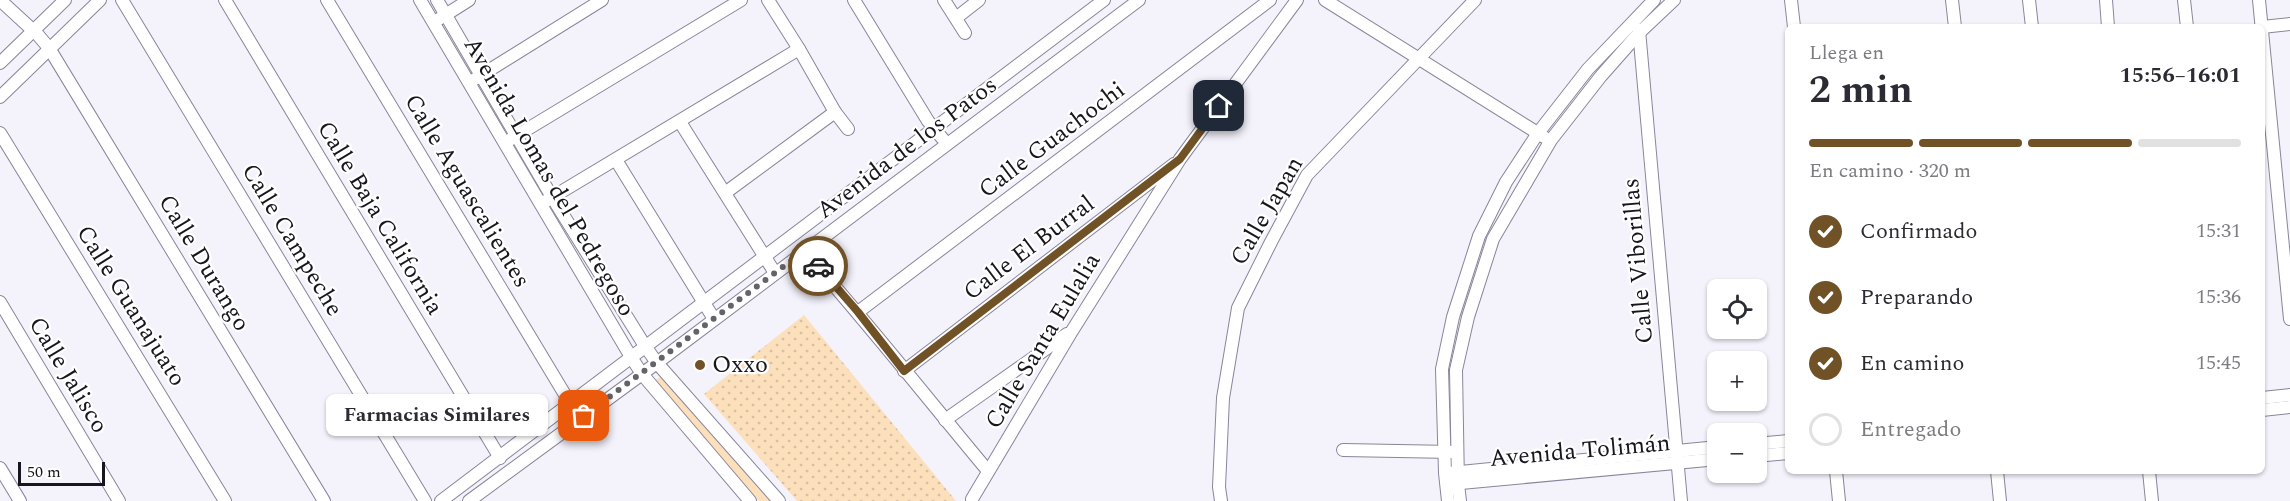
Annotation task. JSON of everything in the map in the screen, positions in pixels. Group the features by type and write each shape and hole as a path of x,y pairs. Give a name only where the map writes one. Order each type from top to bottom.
{"street":[{"name":"Calle Durango","path":"0,0 41,39 324,501"},
{"path":"0,97 65,0"},
{"path":"0,63 100,0"},
{"name":"Calle Campeche","path":"122,0 425,501"},
{"name":"Calle Baja California","path":"225,0 500,458"},
{"name":"Calle Aguascalientes","path":"327,0 570,403"},
{"name":"Avenida Lomas del Pedregoso","path":"420,0 642,374 750,501"},
{"name":"Avenida Lomas del Pedregoso","path":"437,0 552,197 645,346 657,363 779,501"},
{"path":"434,22 468,0"},
{"path":"470,83 602,0"},
{"path":"505,142 741,0"},
{"path":"768,0 835,112 848,129"},
{"path":"854,0 934,128 947,144"},
{"path":"944,0 965,33"},
{"path":"956,18 979,0"},
{"name":"Avenida de los Patos","path":"441,501 1104,0"},
{"name":"Avenida de los Patos","path":"469,501 657,363 1140,0"},
{"name":"Calle Guachochi","path":"858,312 1270,0"},
{"name":"Calle Santa Eulalia","path":"972,499 1072,331 1180,159 1297,0"},
{"path":"1325,0 1551,140"},
{"name":"Calle Japan","path":"1221,501 1219,487 1223,398 1238,308 1307,175 1474,0"},
{"path":"1448,501 1452,478 1451,452 1442,369 1460,293 1479,236 1506,182 1538,133 1588,69 1654,0"},
{"path":"1451,452 1456,370 1493,238 1551,140 1601,76 1639,33 1674,0"},
{"path":"1791,0 1794,24"},
{"path":"1953,0 1955,24"},
{"path":"2029,0 2032,24"},
{"path":"2106,0 2108,24"},
{"path":"2184,0 2187,24"},
{"path":"2259,0 2262,24"},
{"name":"Calle Viborillas","path":"1636,17 1681,501"},
{"path":"2265,27 2290,24"},
{"path":"541,204 799,49"},
{"path":"2265,58 2290,319"},
{"path":"725,193 835,112"},
{"path":"680,122 775,273"},
{"name":"Calle Guanajuato","path":"0,133 225,501"},
{"name":"Calle El Burral","path":"904,371 1180,159"},
{"path":"616,160 714,319"},
{"path":"804,251 858,312 988,471"},
{"path":"1460,293 1475,297"},
{"name":"Calle Jalisco","path":"0,302 119,501"},
{"path":"945,420 1072,331"},
{"path":"2265,398 2290,395"},
{"path":"2265,410 2290,407"},
{"path":"1767,443 1785,441"},
{"path":"1343,450 1451,452"},
{"name":"Avenida Tolimán","path":"1677,457 1707,450"},
{"path":"1767,455 1785,453"},
{"name":"Avenida Tolimán","path":"1452,478 1677,457 1707,458"},
{"path":"1,470 20,501"},
{"path":"1836,474 1839,501"},
{"path":"1996,474 2000,501"},
{"path":"2149,474 2152,501"},
{"path":"1452,478 1460,501"}],"shaded area":[{"path":"804,315 956,501 797,501 704,394"},
{"path":"660,377 772,501 759,501 654,381"}],"way so far":[{"path":"584,416 804,251 818,266"}],"place":[{"name":"Oxxo","path":"700,365"},
{"name":"Farmacias Similares","path":"584,416"}],"route":[{"path":"818,266 904,371 1180,159 1219,106"}]}
